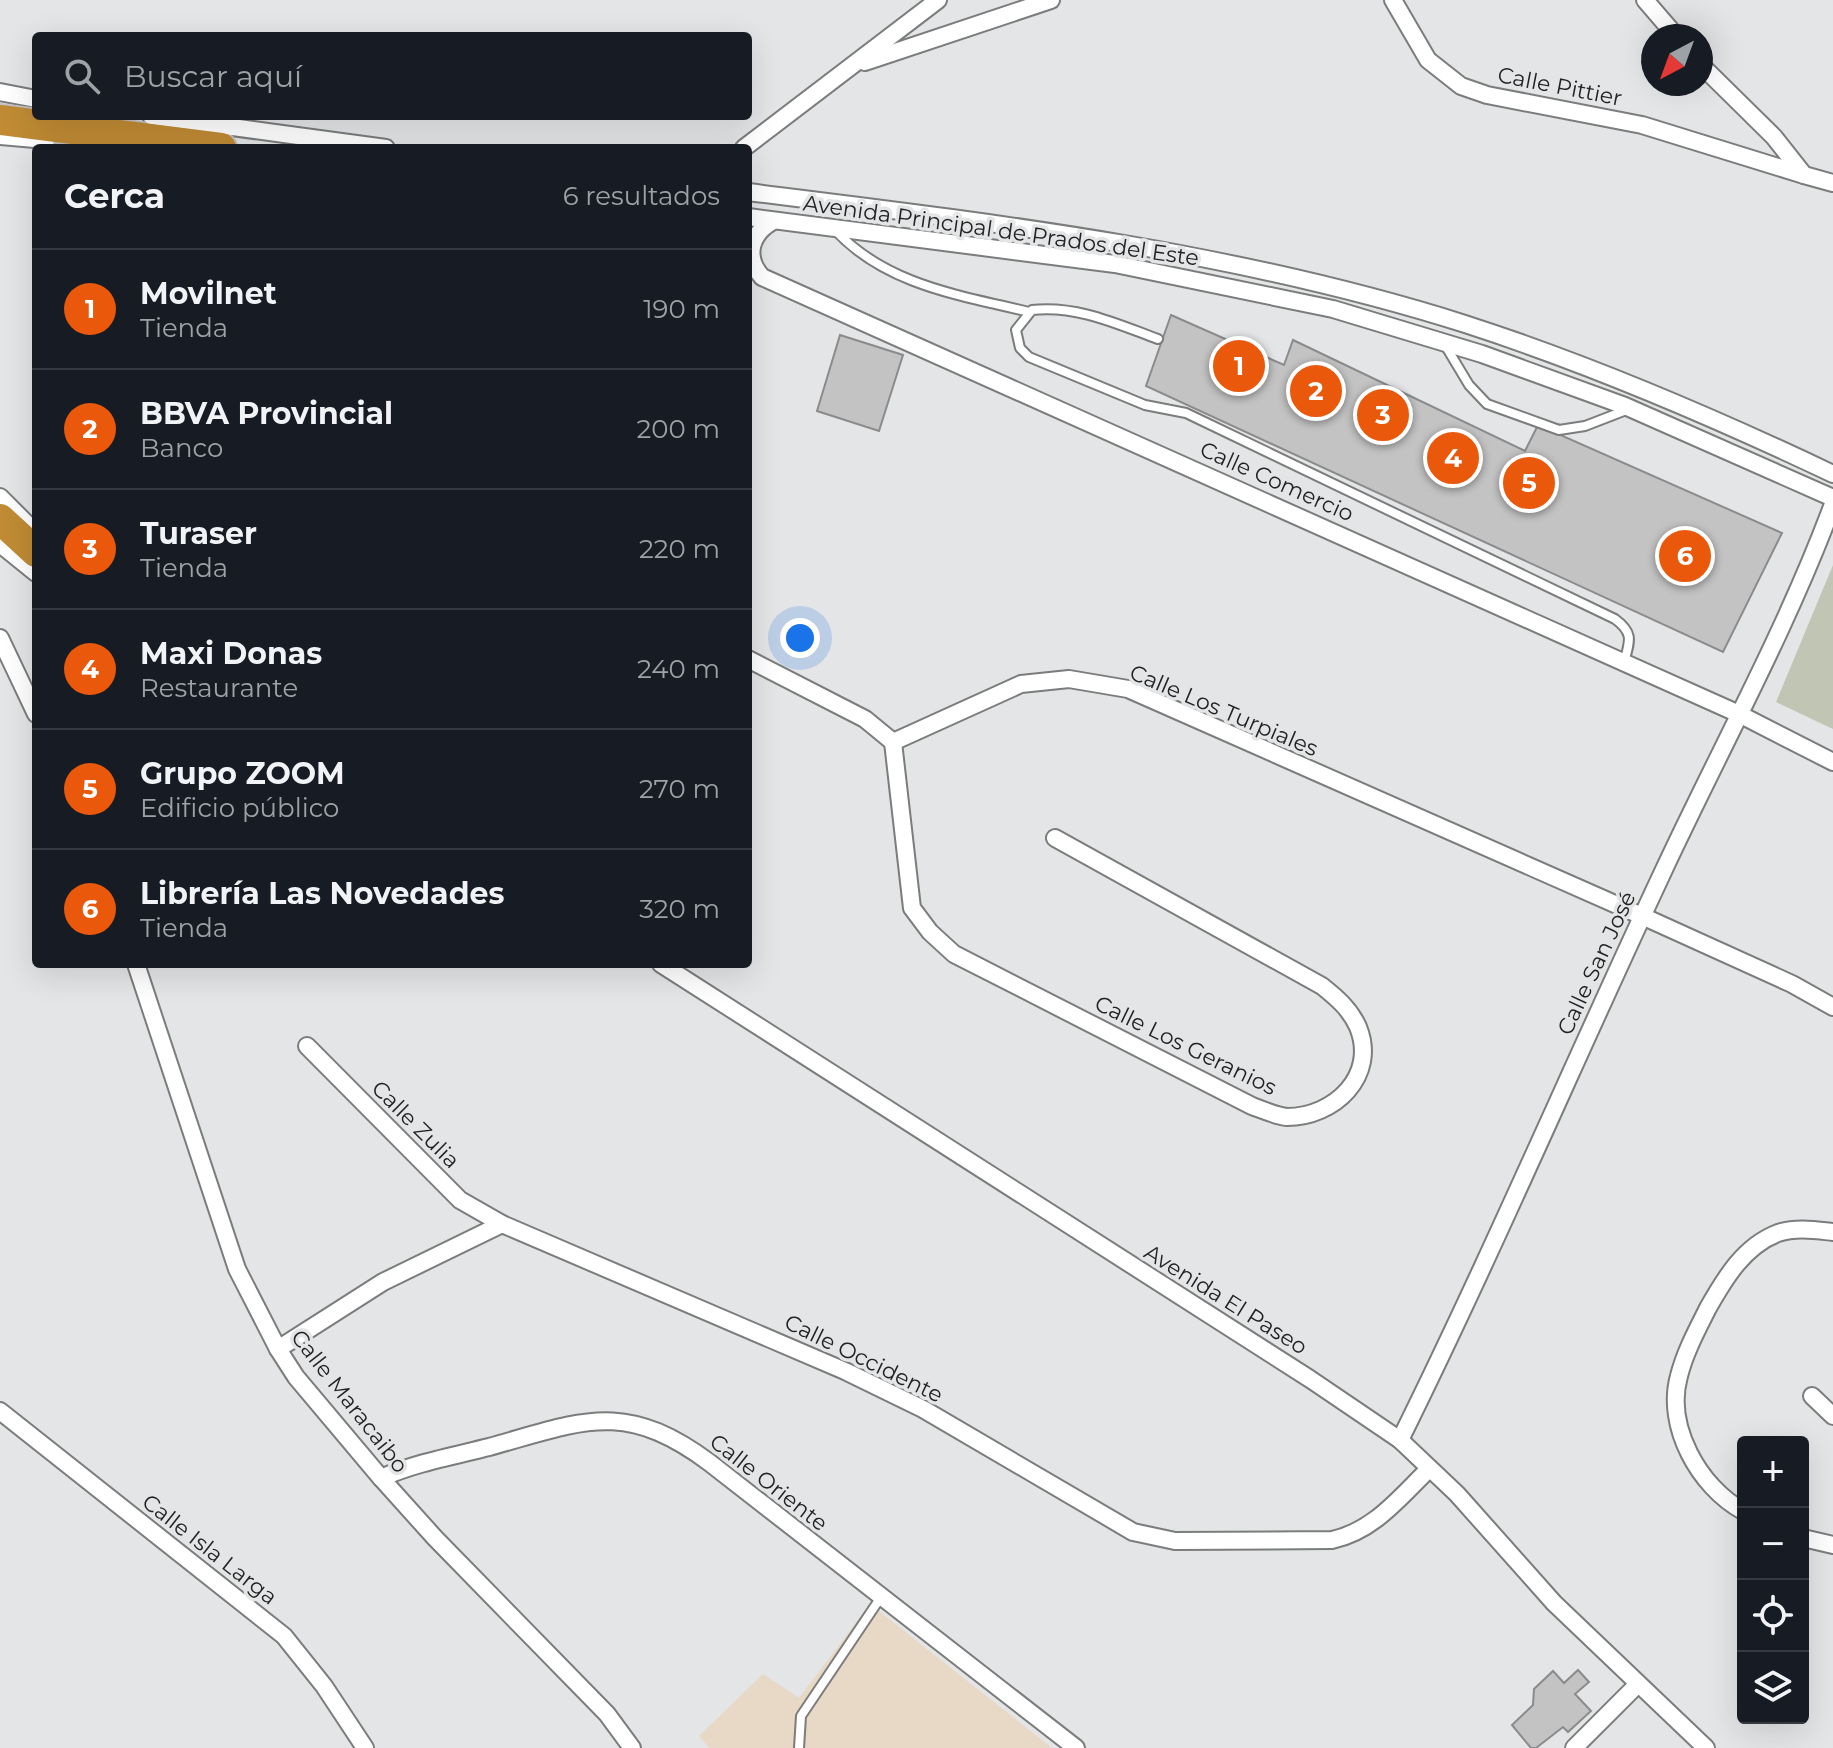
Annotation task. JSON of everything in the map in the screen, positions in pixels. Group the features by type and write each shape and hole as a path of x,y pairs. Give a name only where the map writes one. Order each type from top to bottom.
{"highway":[{"path":"0,120 189,144"},
{"path":"0,519 32,548"}],"street":[{"path":"749,144 938,0"},
{"path":"852,67 1012,6 1051,0"},
{"name":"Calle Pittier","path":"1393,0 1428,60 1461,86 1487,95 1642,125 1833,183"},
{"path":"1645,0 1666,24"},
{"path":"1713,77 1774,137 1804,175"},
{"path":"0,92 32,98"},
{"path":"180,120 357,144"},
{"path":"0,136 73,144"},
{"name":"Avenida Principal de Prados del Este","path":"752,193 1159,248 1373,298 1464,324 1668,397 1833,474"},
{"name":"Avenida Principal de Prados del Este","path":"752,218 1044,253 1205,280 1333,309 1442,341 1631,409 1833,501"},
{"name":"Calle Comercio","path":"752,243 755,235 773,221"},
{"name":"Calle Comercio","path":"752,253 755,274 1739,714 1833,762"},
{"path":"0,497 32,529"},
{"name":"Calle San José","path":"1400,1440 1473,1293 1642,916 1739,714 1833,501"},
{"path":"0,544 32,570"},
{"path":"0,638 32,706"},
{"path":"752,661 865,719 893,742"},
{"name":"Calle Los Turpiales","path":"893,742 1021,684 1069,679 1128,689 1642,916 1792,984 1833,1007"},
{"name":"Calle Los Geranios","path":"893,742 912,908 930,932 954,954 1252,1106 1284,1117 1309,1115 1333,1106 1349,1090 1361,1072 1364,1050 1358,1027 1344,1004 1322,986 1055,838"},
{"name":"Calle Maracaibo","path":"137,968 237,1269 278,1349 296,1377 381,1478 435,1538 607,1714 632,1748"},
{"name":"Avenida El Paseo","path":"667,968 1310,1379 1400,1440 1457,1494 1554,1603 1706,1748"},
{"name":"Calle Zulia","path":"307,1046 460,1200 502,1224"},
{"path":"278,1349 383,1282 502,1224"},
{"name":"Calle Occidente","path":"502,1224 845,1371 923,1409 1133,1532 1175,1541 1332,1540 1352,1536 1370,1525 1429,1469"},
{"path":"1739,1508 1708,1484 1691,1456 1676,1410 1678,1379 1703,1317 1744,1254 1777,1233 1792,1230 1833,1232"},
{"path":"1812,1396 1833,1416"},
{"name":"Calle Isla Larga","path":"0,1411 267,1621 312,1669 365,1748"},
{"name":"Calle Oriente","path":"381,1478 598,1419 627,1422 677,1439 1076,1748"},
{"path":"1809,1539 1833,1545"},
{"path":"1574,1748 1638,1684"}],"lane":[{"path":"832,228 861,254 903,279 1029,312 1077,312 1158,339"},
{"path":"1029,312 1016,330 1020,348 1029,357 1145,405 1186,413 1615,619 1627,628 1631,637 1624,662"},
{"path":"1442,341 1469,385 1487,404 1568,430 1631,409"},
{"path":"799,1748 801,1716 881,1597"}],"shaded area":[{"path":"870,1604 1052,1748 709,1748 699,1736 763,1674 799,1698"}],"green space":[{"path":"1833,565 1833,729 1776,702"}],"building":[{"path":"1171,315 1284,365 1293,340 1525,451 1538,425 1782,533 1723,652 1146,386"},
{"path":"840,335 903,355 879,431 817,411"},
{"path":"1578,1670 1589,1682 1575,1694 1591,1711 1568,1732 1563,1727 1536,1748 1531,1748 1512,1725 1533,1705 1534,1689 1553,1671 1564,1683"}],"place":[{"name":"Movilnet","path":"1239,366"},
{"name":"BBVA Provincial","path":"1316,391"},
{"name":"Turaser","path":"1383,415"},
{"name":"Maxi Donas","path":"1453,458"},
{"name":"Grupo ZOOM","path":"1529,483"},
{"name":"Librería Las Novedades","path":"1685,556"}]}
